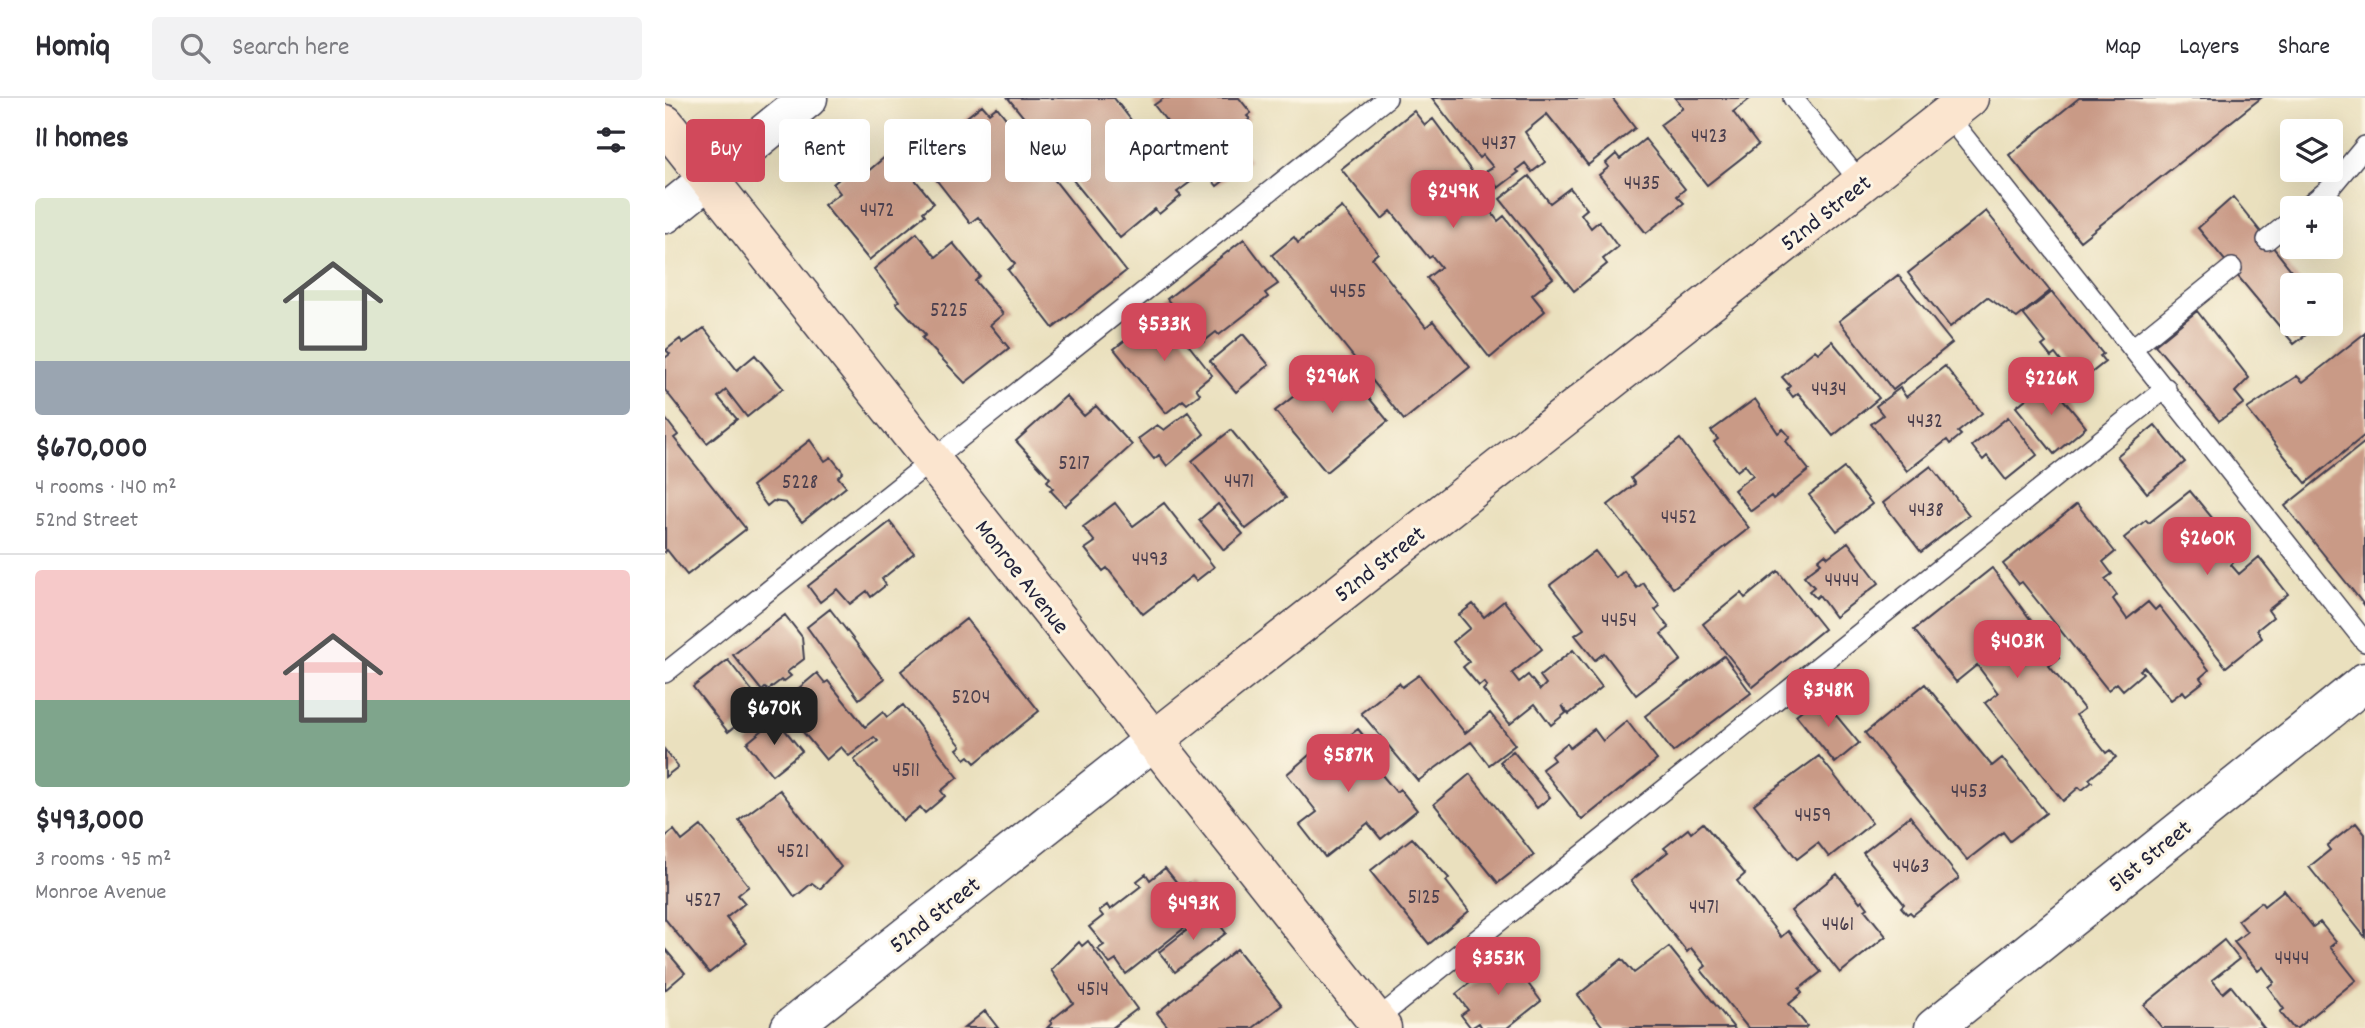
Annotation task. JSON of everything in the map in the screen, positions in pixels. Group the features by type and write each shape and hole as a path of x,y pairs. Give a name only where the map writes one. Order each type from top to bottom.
{"street":[{"path":"765,133 808,98"},
{"name":"52nd Street","path":"790,1028 1958,107"},
{"name":"Monroe Avenue","path":"665,124 686,150"},
{"path":"665,214 705,182"},
{"name":"Monroe Avenue","path":"711,182 1375,1025"},
{"name":"51st Street","path":"1934,1028 2365,682"}],"lane":[{"path":"665,673 1387,98"},
{"path":"1793,98 1861,183"},
{"path":"1958,107 2134,347 2365,642"},
{"path":"2320,196 2365,146"},
{"path":"2267,240 2280,230"},
{"path":"2134,347 2232,268"},
{"path":"1375,1025 2166,388"}],"building":[{"path":"1008,98 1114,98 1130,119 1105,119 1105,182 1190,182 1177,192 1181,196 1159,214 1155,209 1120,238 1075,182 1091,182 1091,119 1025,119"},
{"path":"1164,98 1239,98 1251,113 1247,116 1250,119 1165,119 1154,105"},
{"path":"1432,98 1612,98 1635,128 1588,165 1547,114 1525,132 1545,162 1532,172 1525,163 1516,170 1519,172 1498,188 1486,171 1493,167 1483,155 1479,158"},
{"path":"1675,98 1751,98 1733,112 1758,145 1707,185 1660,125 1683,108"},
{"path":"2079,98 2261,98 2080,241 2009,155"},
{"path":"982,105 989,113 997,107 1006,119 1005,182 1056,182 1126,271 1053,328 1008,270 1015,264 978,217 970,223 938,182 991,182 991,119 964,119"},
{"path":"1414,111 1425,125 1433,119 1495,203 1488,208 1498,221 1504,216 1553,278 1532,295 1545,311 1490,358 1427,278 1441,267 1432,256 1429,258 1391,211 1382,219 1341,169"},
{"path":"1645,139 1685,189 1677,196 1684,203 1646,233 1599,175 1609,167 1606,163 1616,154 1620,159"},
{"path":"884,158 884,182 917,182 934,203 923,212 925,215 869,260 824,205 840,193 833,184 835,182 870,182 870,169"},
{"path":"1529,176 1550,203 1570,188 1587,209 1581,214 1591,228 1599,221 1618,247 1603,259 1607,264 1574,291 1500,199"},
{"path":"2233,197 2293,273 2280,273 2280,327 2198,228"},
{"path":"1342,207 1378,253 1372,258 1426,327 1433,321 1470,367 1404,420 1272,255 1294,237 1298,243"},
{"path":"1986,211 2050,291 2017,318 1987,297 1950,327 1908,273"},
{"path":"917,233 936,257 953,243 980,276 975,281 1003,314 990,325 1009,348 965,383 922,338 926,335 896,303 899,301 874,269"},
{"path":"1244,239 1278,284 1265,293 1268,297 1219,335 1216,332 1202,343 1167,299"},
{"path":"1898,275 1952,343 1893,390 1839,321"},
{"path":"2052,292 2103,354 2100,356 2105,362 2081,381 2076,375 2073,377 2055,354 2051,357 2042,346 2046,343 2023,314"},
{"path":"1162,311 1212,375 1196,388 1200,394 1187,404 1183,400 1166,413 1114,349"},
{"path":"2197,311 2249,378 2235,392 2244,403 2219,421 2155,345"},
{"path":"704,328 737,370 755,355 783,388 747,417 726,390 718,397 737,419 707,443 665,390 665,358 670,354 666,350 680,339 683,343"},
{"path":"2365,333 2365,435 2306,483 2247,409 2297,376 2303,382"},
{"path":"1243,334 1269,365 1236,392 1210,361"},
{"path":"2287,336 2304,336 2294,344"},
{"path":"1832,341 1879,398 1833,436 1798,393 1793,397 1787,389 1790,386 1782,377 1815,350 1818,353"},
{"path":"1340,360 1352,376 1356,373 1370,390 1365,393 1388,421 1326,472 1275,411"},
{"path":"1945,366 1982,413 1958,432 1961,435 1950,444 1947,440 1907,471 1871,424 1883,415 1876,406 1900,388 1906,397"},
{"path":"2048,381 2086,427 2054,454 2016,407"},
{"path":"1066,396 1084,416 1096,406 1132,445 1065,506 1050,490 1053,488 1047,481 1050,478 1016,441"},
{"path":"1755,399 1778,433 1783,429 1790,437 1786,441 1809,470 1773,499 1771,496 1751,511 1734,490 1753,475 1745,465 1737,471 1714,442 1718,439 1711,431"},
{"path":"1188,412 1204,434 1167,466 1159,455 1154,459 1138,439 1157,425 1164,430"},
{"path":"2008,417 2037,455 2006,480 1987,456 1983,460 1972,446"},
{"path":"665,418 678,435 674,438 746,529 687,575 667,550 665,552"},
{"path":"2155,425 2185,462 2147,493 2117,456"},
{"path":"1231,430 1286,498 1246,529 1192,461"},
{"path":"1680,439 1749,528 1673,588 1608,505 1635,484 1631,478"},
{"path":"810,440 825,461 831,457 843,472 838,477 846,487 802,522 786,503 773,501 767,506 752,486"},
{"path":"2365,442 2365,606 2285,506"},
{"path":"1931,466 1969,515 1921,552 1883,503"},
{"path":"1844,468 1872,504 1837,531 1809,495"},
{"path":"2190,491 2241,553 2231,565 2239,574 2259,557 2288,594 2268,610 2273,617 2257,630 2262,638 2226,667 2124,538 2146,520 2149,523"},
{"path":"1115,503 1133,526 1164,503 1214,567 1196,581 1192,576 1143,614 1107,568 1103,571 1085,549 1095,542 1083,527"},
{"path":"1218,504 1243,534 1224,550 1199,520"},
{"path":"2077,504 2115,552 2103,562 2112,574 2105,579 2117,595 2113,599 2127,619 2148,602 2155,610 2159,606 2209,670 2200,678 2203,682 2186,695 2183,691 2171,700 2144,667 2140,670 2143,673 2123,690 2117,683 2108,690 2022,582 2019,584 2003,564"},
{"path":"890,522 914,553 882,579 886,585 871,597 867,591 850,604 837,589 820,602 808,586"},
{"path":"1848,542 1879,583 1835,617 1819,595 1816,598 1809,591 1814,587 1804,576 1821,563 1818,560 1825,554 1828,557"},
{"path":"1595,551 1616,578 1624,571 1637,588 1643,583 1660,606 1655,610 1669,628 1661,634 1681,660 1636,695 1604,653 1595,660 1575,635 1584,629 1550,585"},
{"path":"1992,568 2059,658 2049,666 2084,709 2076,715 2106,753 2110,750 2116,757 2089,779 2092,782 2082,790 2079,787 2063,801 1985,703 1998,693 1977,665 1956,682 1914,630"},
{"path":"1778,571 1824,629 1753,687 1703,624 1741,593 1745,598"},
{"path":"1504,601 1542,649 1512,673 1519,682 1528,675 1540,690 1546,684 1540,676 1573,650 1602,687 1569,714 1562,705 1566,713 1551,725 1535,704 1510,724 1483,690 1487,686 1484,682 1479,686 1463,667 1469,662 1453,642 1470,628 1459,615 1473,604 1484,617"},
{"path":"830,609 884,679 859,699 807,627"},
{"path":"785,615 802,637 804,659 787,672 791,676 762,691 733,655"},
{"path":"966,619 1039,711 975,763 969,756 965,759 957,749 961,746 901,671"},
{"path":"1724,656 1751,693 1673,752 1645,716"},
{"path":"728,660 763,705 728,732 693,687"},
{"path":"817,673 825,683 828,681 865,727 883,712 887,717 903,705 958,777 941,791 945,796 925,813 920,807 903,821 854,760 878,741 874,737 849,756 841,747 826,760 780,704"},
{"path":"1419,675 1465,733 1490,713 1515,745 1489,765 1471,742 1418,781 1361,713 1399,683 1402,687"},
{"path":"1925,684 1992,766 2002,758 2046,813 2010,841 2003,832 1967,860 1865,733"},
{"path":"1820,696 1859,743 1835,763 1796,715"},
{"path":"776,719 802,751 772,775 747,743"},
{"path":"1627,721 1657,760 1582,820 1542,769 1554,760 1551,756 1567,743 1570,748 1594,729 1603,741"},
{"path":"1358,729 1385,762 1377,769 1396,792 1400,789 1417,810 1381,839 1368,823 1325,857 1300,825 1317,812 1287,774 1314,751 1319,758"},
{"path":"665,750 678,767 665,777"},
{"path":"1513,751 1550,797 1537,808 1500,762"},
{"path":"1819,756 1872,823 1829,857 1818,843 1797,859 1754,804"},
{"path":"1470,774 1534,855 1498,883 1434,804"},
{"path":"780,790 841,867 820,889 812,883 795,897 739,820"},
{"path":"1910,816 1959,878 1913,915 1910,912 1907,914 1901,907 1904,904 1863,853"},
{"path":"1703,823 1745,874 1737,881 1781,937 1788,931 1821,972 1799,989 1802,993 1789,1004 1807,1026 1805,1028 1748,1028 1701,970 1706,966 1691,948 1687,952 1631,881 1668,852 1664,848 1688,829 1691,833"},
{"path":"2356,823 2365,834 2365,937 2309,867 2330,850 2327,846"},
{"path":"701,826 749,886 738,895 745,903 726,918 747,943 709,973 665,919 665,837 674,830 682,841"},
{"path":"1412,838 1449,878 1446,881 1469,911 1429,944 1370,871"},
{"path":"1165,868 1182,889 1189,883 1198,895 1191,901 1202,914 1126,974 1116,960 1110,964 1098,949 1104,945 1089,927 1103,916 1099,911 1107,905 1110,910 1141,886 1137,881 1146,874 1150,880"},
{"path":"1837,874 1860,902 1862,900 1868,908 1865,910 1886,936 1840,973 1791,911"},
{"path":"2284,890 2313,927 2320,922 2336,942 2330,947 2356,980 2297,1028 2293,1028 2280,1012 2284,1009 2268,987 2274,982 2263,967 2258,971 2234,942 2247,932 2238,920 2261,902 2264,906"},
{"path":"1210,912 1226,933 1175,972 1159,952"},
{"path":"2224,940 2239,959 2212,980 2223,993 2231,986 2264,1028 2162,1028 2144,1005"},
{"path":"1088,941 1137,1009 1112,1028 1047,1028 1052,1023 1050,1021 1073,1003 1051,970 1079,942 1082,946"},
{"path":"1669,947 1734,1028 1604,1028 1578,995 1622,959 1634,973"},
{"path":"665,949 685,973 665,990"},
{"path":"1237,949 1282,1005 1253,1028 1169,1028 1157,1013"},
{"path":"1506,954 1541,1001 1507,1028 1482,1028 1479,1023 1471,1028 1461,1015 1468,1010 1456,994"},
{"path":"985,1011 998,1028 964,1028"}]}
